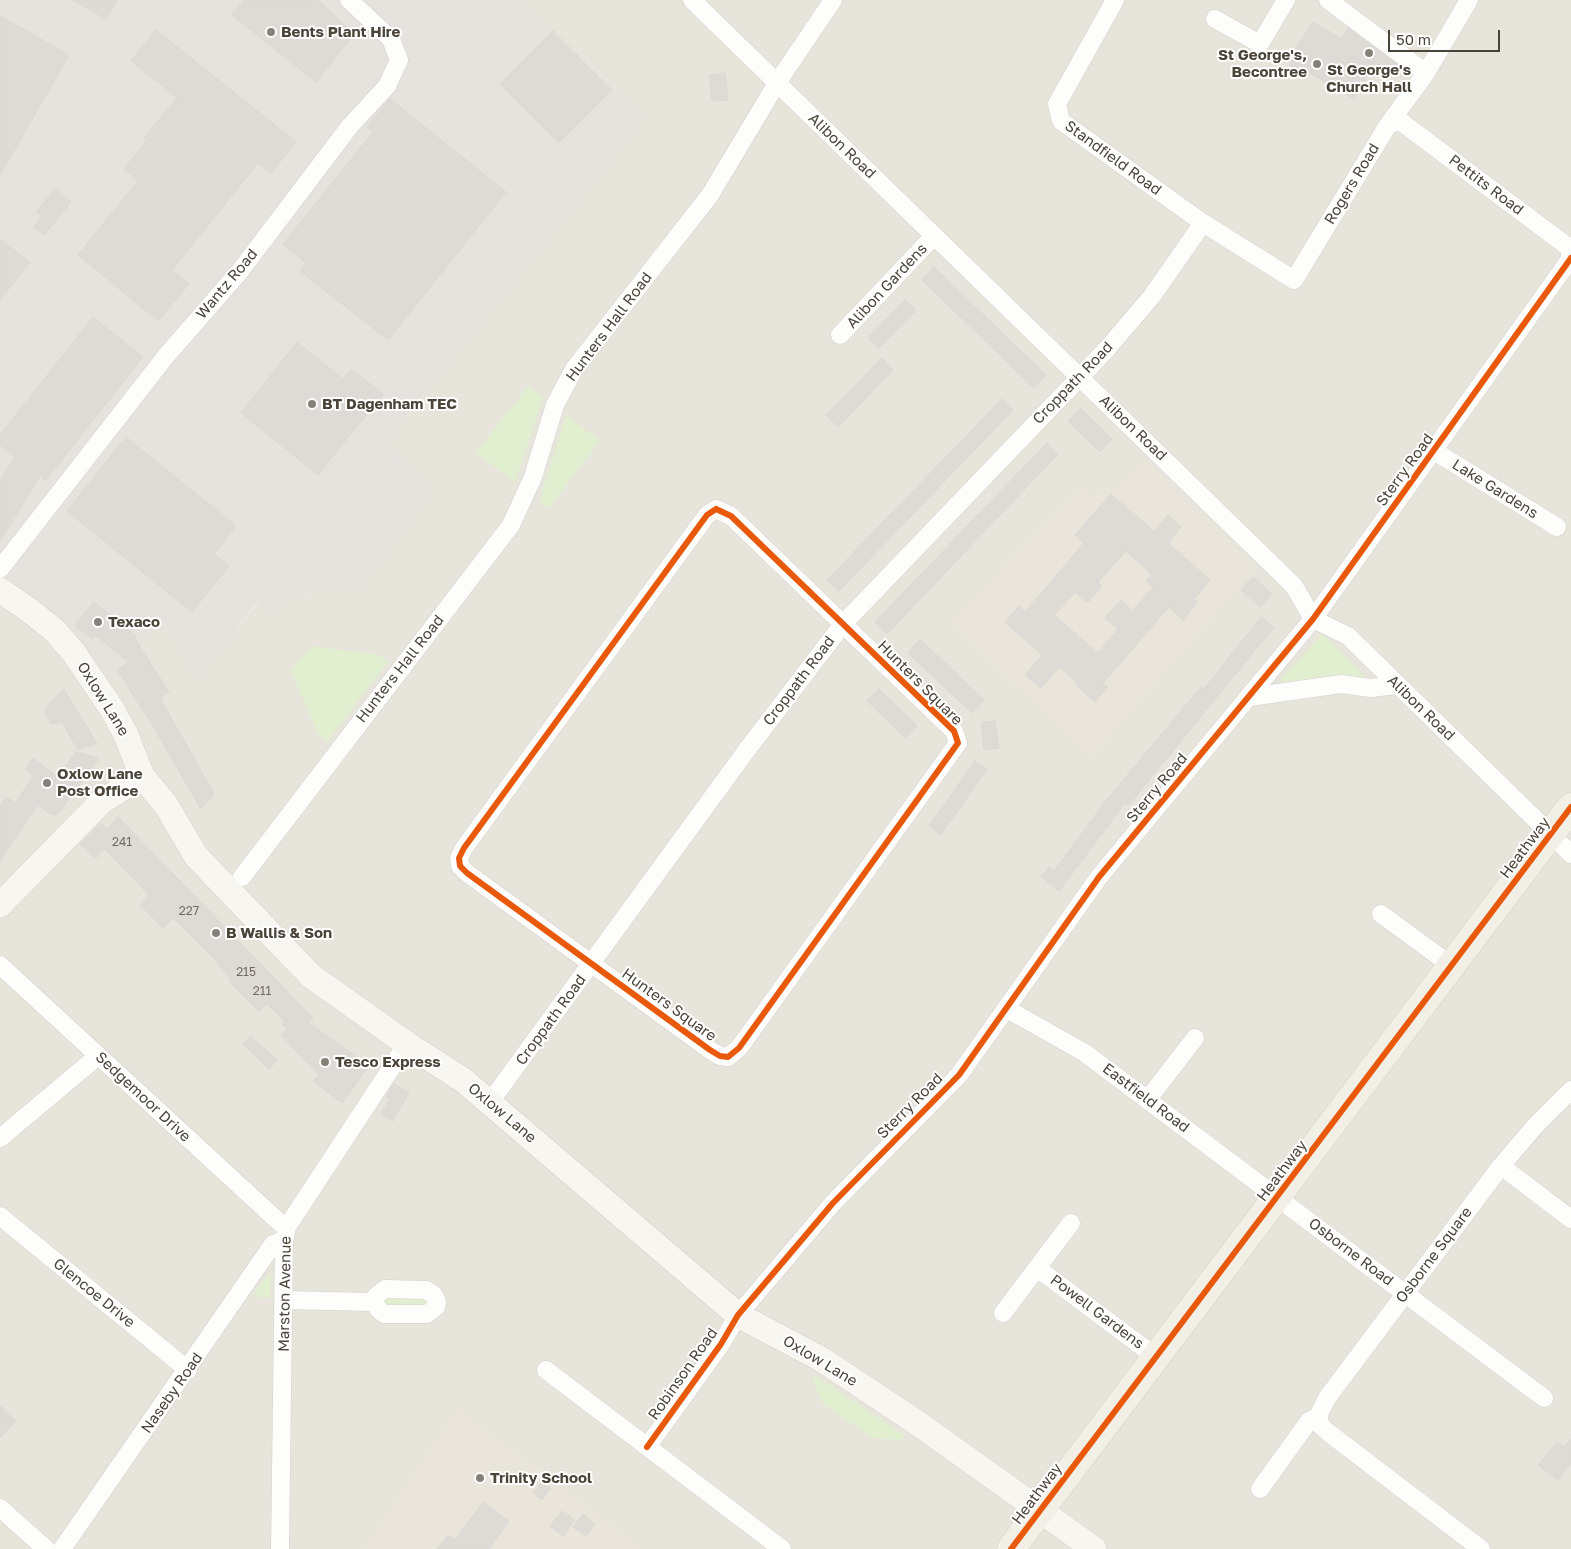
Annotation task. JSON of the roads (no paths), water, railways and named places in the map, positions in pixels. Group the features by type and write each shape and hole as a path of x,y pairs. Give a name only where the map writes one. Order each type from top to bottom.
{"main road":[{"name":"Heathway","path":"1011,1549 1571,807"}],"street":[{"name":"Wantz Road","path":"0,569 166,356 240,270 350,126 387,86 400,60 391,39 349,0"},
{"name":"Alibon Road","path":"692,0 1294,586 1313,618 1348,636 1571,854"},
{"name":"Hunters Hall Road","path":"242,877 511,525 533,477 555,405 574,369 710,195 777,83 833,0"},
{"name":"Standfield Road","path":"1115,0 1057,104 1061,121 1203,223"},
{"path":"1215,18 1260,44 1286,0"},
{"path":"1328,0 1426,73"},
{"name":"Rogers Road","path":"1203,223 1294,280 1388,125 1426,73 1469,0"},
{"name":"Pettits Road","path":"1388,125 1400,121 1570,249 1570,259"},
{"name":"Croppath Road","path":"490,1102 741,757 842,624 1106,350 1152,296 1203,223"},
{"name":"Alibon Gardens","path":"840,335 934,236"},
{"name":"Sterry Road","path":"738,1315 833,1203 959,1075 1007,1010 1099,877 1250,697 1313,618 1570,259"},
{"name":"Lake Gardens","path":"1434,451 1557,528"},
{"name":"Hunters Square","path":"716,509 730,516 954,731 958,743 740,1048 728,1057 720,1056 592,963 467,873 460,866 459,858 464,848 707,515 716,509"},
{"name":"Oxlow Lane","path":"0,590 48,625 74,653 112,709 126,734 142,776 166,805 196,856 300,966 341,998 463,1080 738,1315 821,1359 1094,1549"},
{"path":"1250,697 1341,684 1371,688 1396,685"},
{"path":"0,905 101,802 142,776"},
{"path":"1381,914 1452,966"},
{"name":"Sedgemoor Drive","path":"0,966 279,1222 285,1234"},
{"name":"Eastfield Road","path":"1007,1010 1086,1053 1278,1197"},
{"path":"1148,1099 1195,1038"},
{"name":"Marston Avenue","path":"280,1549 285,1234 407,1044"},
{"path":"0,1138 98,1056"},
{"path":"1571,1090 1535,1126 1502,1166 1571,1219"},
{"name":"Osborne Square","path":"1260,1489 1309,1421 1318,1416 1327,1398 1502,1166"},
{"name":"Osborne Road","path":"1278,1197 1544,1398"},
{"name":"Glencoe Drive","path":"0,1216 188,1370"},
{"name":"Powell Gardens","path":"1003,1313 1071,1223"},
{"name":"Naseby Road","path":"62,1549 188,1370 273,1244 285,1234"},
{"name":"Powell Gardens","path":"1037,1268 1156,1357"},
{"path":"284,1300 374,1302"},
{"name":"Robinson Road","path":"647,1447 721,1344 738,1315"},
{"path":"546,1370 782,1549"},
{"path":"1318,1416 1321,1426 1329,1433 1472,1546"},
{"path":"0,1508 46,1549"}],"place":[{"name":"Bents Plant Hire","path":"271,32"},
{"name":"St George's Church Hall","path":"1369,53"},
{"name":"St George's, Becontree","path":"1317,64"},
{"name":"BT Dagenham TEC","path":"312,404"},
{"name":"Texaco","path":"98,622"},
{"name":"Oxlow Lane Post Office","path":"47,783"},
{"name":"B Wallis & Son","path":"216,933"},
{"name":"Tesco Express","path":"325,1062"},
{"name":"Trinity School","path":"480,1478"}]}
